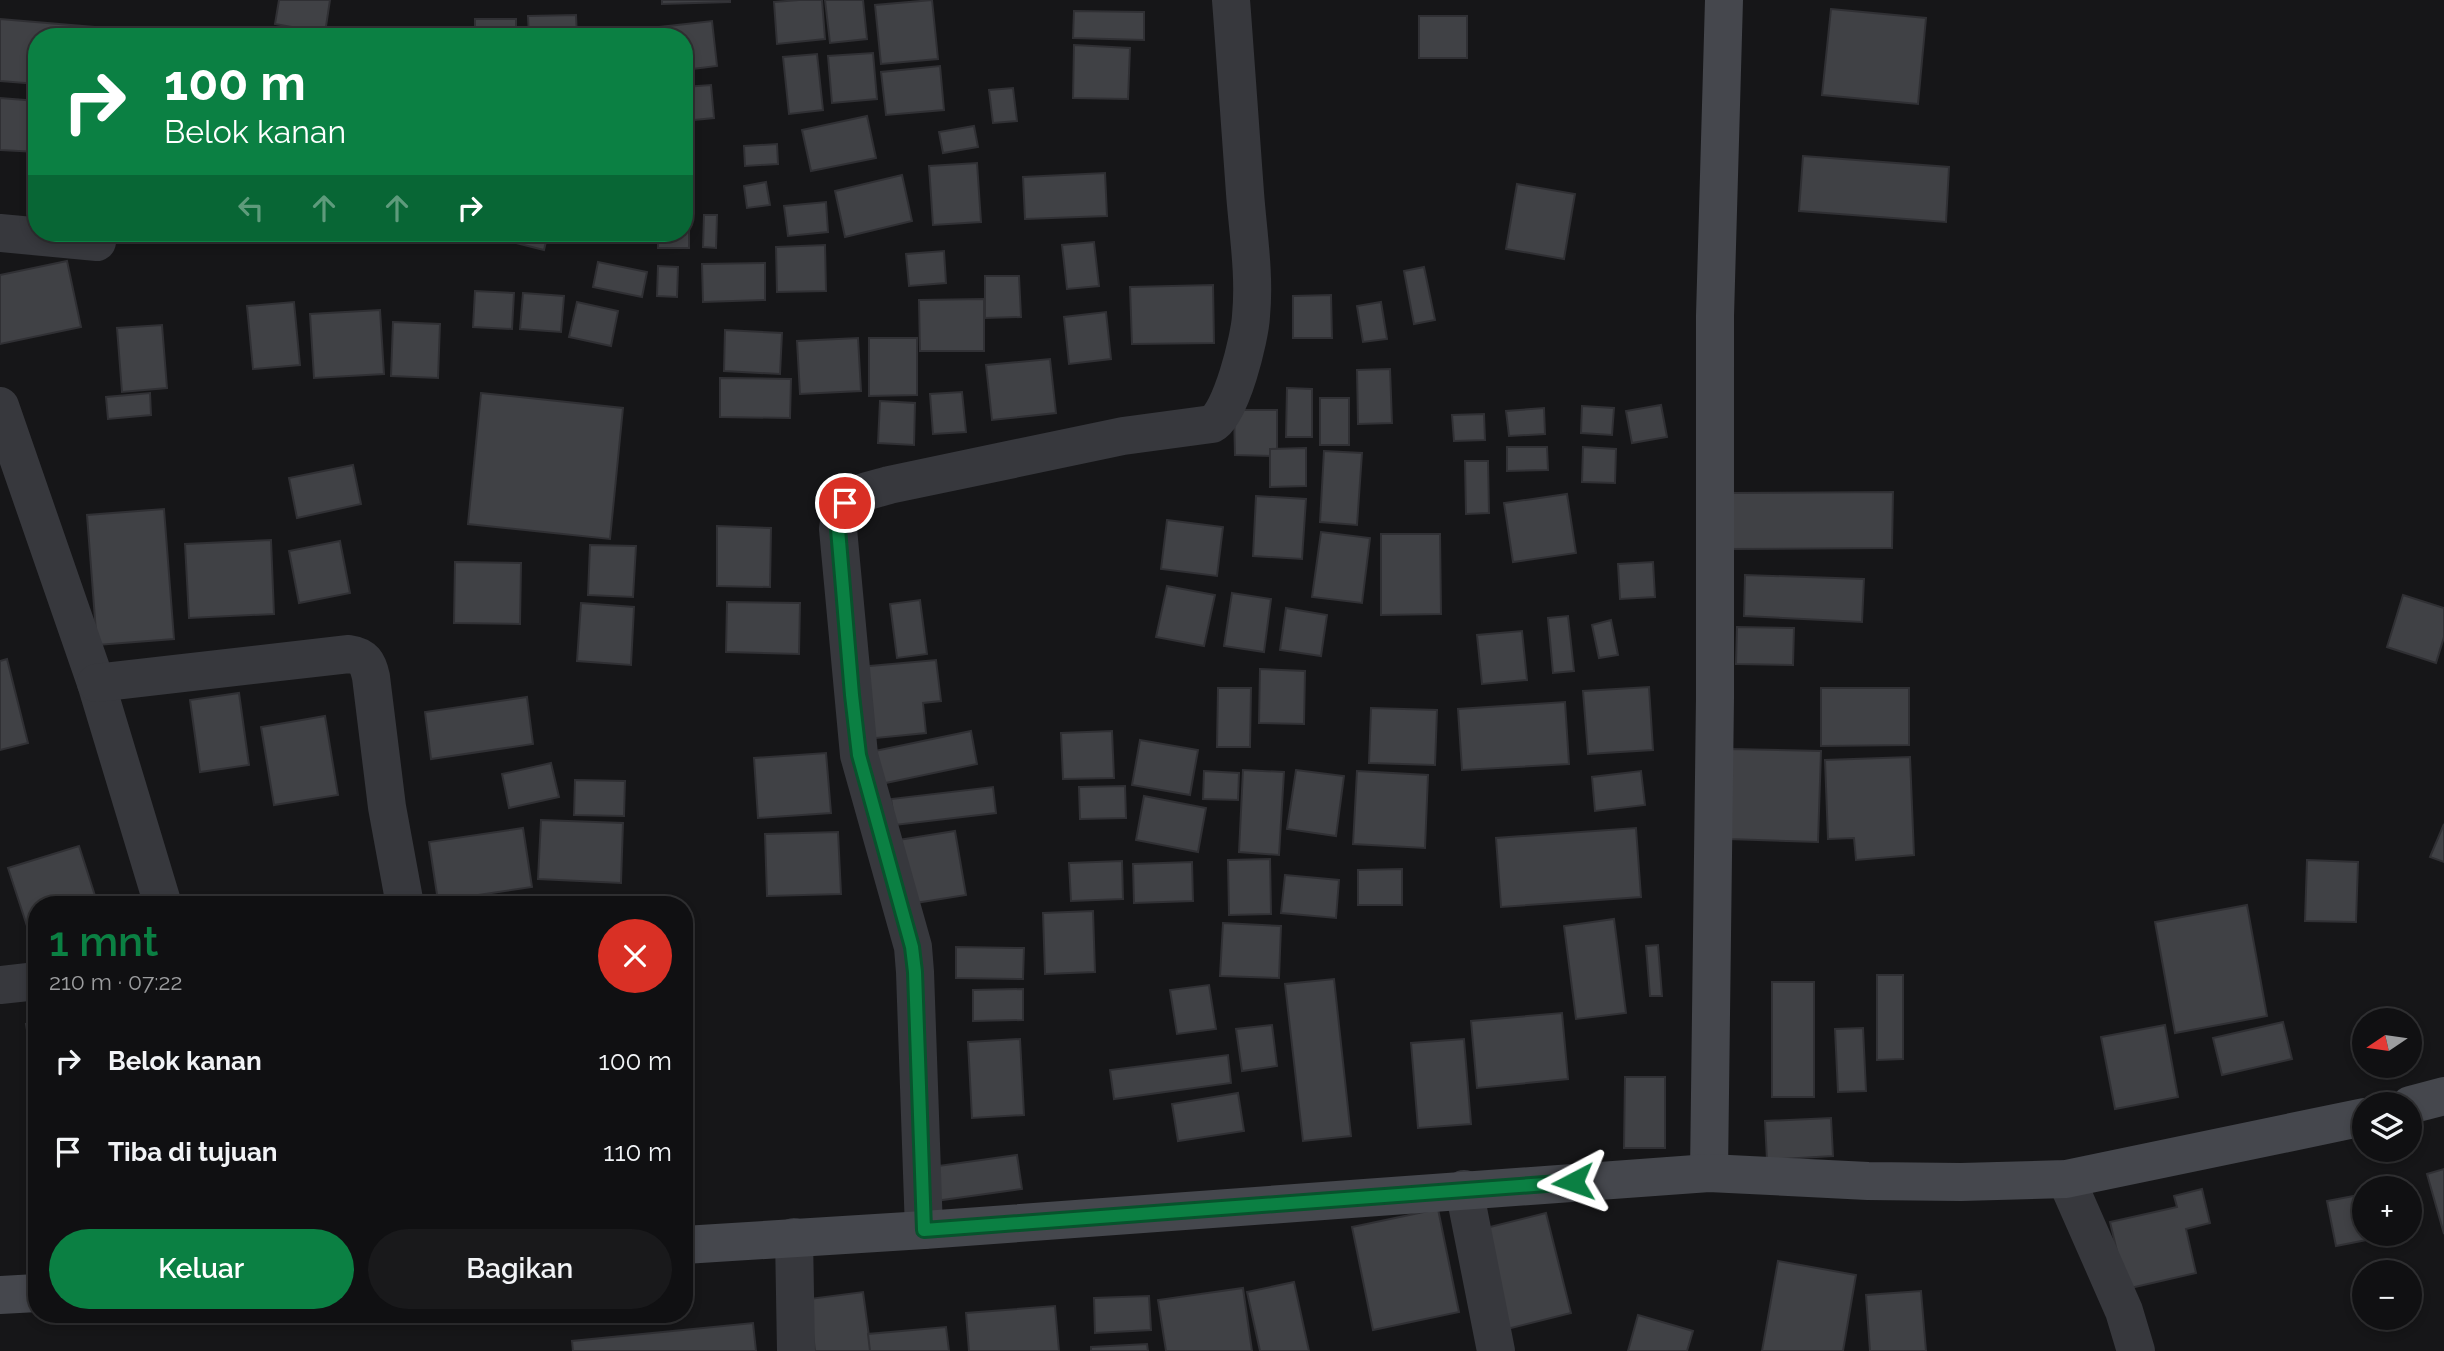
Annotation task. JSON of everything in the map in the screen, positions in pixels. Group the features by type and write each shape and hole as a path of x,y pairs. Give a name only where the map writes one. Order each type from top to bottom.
{"main road":[{"path":"1709,1173 1715,698 1715,316 1724,0"},
{"path":"2422,1102 2444,1096"},
{"path":"693,1244 1709,1173 1868,1181 2066,1179 2352,1119"},
{"path":"0,1295 28,1293"}],"street":[{"path":"924,1230 915,972 912,947 859,755 838,529 841,509 854,495 889,485 1123,436 1217,422 1225,410 1239,372 1252,312 1231,0"},
{"path":"0,233 28,236"},
{"path":"0,406 96,683 160,896"},
{"path":"96,683 349,654 364,659 368,663 371,677 387,807 403,896"},
{"path":"0,985 28,982"},
{"path":"2066,1179 2124,1311 2136,1351"},
{"path":"1464,1189 1496,1351"},
{"path":"794,1237 796,1351"}],"building":[{"path":"279,0 330,0 326,28 297,28 275,24"},
{"path":"662,0 730,0 730,2 662,4"},
{"path":"822,0 825,39 777,44 774,2"},
{"path":"825,0 863,0 867,39 830,43"},
{"path":"932,0 938,59 881,64 875,5"},
{"path":"1831,9 1926,18 1918,104 1822,95"},
{"path":"1074,11 1144,12 1144,40 1073,38"},
{"path":"576,15 577,28 529,28 528,16"},
{"path":"1419,16 1467,16 1467,58 1419,58"},
{"path":"0,19 94,27 28,28 28,83 0,81"},
{"path":"475,19 516,19 516,28 475,28"},
{"path":"712,21 717,66 693,69 693,28 660,27"},
{"path":"1074,45 1130,48 1128,99 1073,98"},
{"path":"873,53 877,99 832,103 828,56"},
{"path":"817,54 823,110 789,114 783,57"},
{"path":"940,66 944,110 886,115 881,72"},
{"path":"711,85 714,118 693,120 693,86"},
{"path":"1013,88 1017,121 993,123 989,90"},
{"path":"0,98 28,100 28,152 0,150"},
{"path":"867,116 876,158 811,171 802,130"},
{"path":"974,126 978,147 943,153 939,132"},
{"path":"777,144 778,164 745,166 744,146"},
{"path":"1803,156 1949,167 1946,222 1799,211"},
{"path":"977,163 981,222 933,225 929,166"},
{"path":"1105,173 1107,216 1025,219 1023,177"},
{"path":"902,175 912,221 845,237 835,191"},
{"path":"766,182 770,205 747,208 744,186"},
{"path":"1517,184 1575,194 1564,259 1506,249"},
{"path":"826,202 828,232 788,236 784,206"},
{"path":"704,215 717,215 716,248 703,247"},
{"path":"512,242 546,242 544,250"},
{"path":"658,242 689,242 689,248 658,248"},
{"path":"1094,242 1099,286 1067,289 1062,245"},
{"path":"825,245 826,291 777,292 776,247"},
{"path":"944,251 946,283 909,286 906,254"},
{"path":"67,261 81,327 0,344 0,275"},
{"path":"598,262 647,272 642,297 593,287"},
{"path":"765,263 765,300 703,302 702,264"},
{"path":"658,266 678,267 677,297 657,296"},
{"path":"1424,267 1435,320 1414,324 1404,271"},
{"path":"985,276 1019,276 1021,317 985,318"},
{"path":"1213,285 1214,343 1132,344 1130,287"},
{"path":"475,291 514,293 512,329 473,327"},
{"path":"523,293 564,296 561,332 520,329"},
{"path":"1331,295 1332,338 1293,338 1293,296"},
{"path":"984,299 984,351 920,351 919,300"},
{"path":"294,302 300,365 253,369 247,306"},
{"path":"577,302 618,311 611,346 569,337"},
{"path":"1381,302 1387,339 1363,342 1357,306"},
{"path":"380,310 384,374 314,378 310,314"},
{"path":"1106,312 1111,359 1069,364 1064,317"},
{"path":"393,322 440,324 438,378 391,376"},
{"path":"162,325 167,388 122,392 117,328"},
{"path":"725,330 782,333 780,374 724,371"},
{"path":"858,338 861,391 800,394 797,341"},
{"path":"869,338 917,338 917,395 869,396"},
{"path":"1050,359 1056,413 992,420 986,365"},
{"path":"1390,369 1392,423 1358,424 1357,370"},
{"path":"720,378 791,379 790,418 720,417"},
{"path":"1287,388 1312,389 1312,437 1286,437"},
{"path":"962,392 966,432 933,434 930,394"},
{"path":"150,393 151,415 108,419 106,397"},
{"path":"481,393 623,408 610,539 468,524"},
{"path":"1320,398 1349,398 1349,445 1320,445"},
{"path":"880,401 915,403 914,445 878,443"},
{"path":"1661,405 1667,437 1632,443 1626,411"},
{"path":"1582,406 1614,408 1612,435 1581,433"},
{"path":"1544,408 1545,434 1509,436 1506,411"},
{"path":"1234,410 1277,410 1277,456 1235,455"},
{"path":"1484,414 1485,440 1454,441 1452,415"},
{"path":"1507,447 1547,447 1548,470 1507,471"},
{"path":"1583,447 1616,449 1615,483 1582,482"},
{"path":"1306,448 1306,486 1270,487 1270,449"},
{"path":"1324,451 1362,453 1357,525 1320,522"},
{"path":"1465,461 1488,461 1489,513 1466,514"},
{"path":"353,465 361,504 297,518 289,478"},
{"path":"1893,492 1892,548 1728,549 1728,493"},
{"path":"1567,494 1576,553 1513,562 1504,503"},
{"path":"1256,496 1306,499 1302,559 1253,556"},
{"path":"164,509 174,639 97,645 87,515"},
{"path":"1167,520 1223,527 1217,576 1161,569"},
{"path":"717,526 771,528 770,587 717,586"},
{"path":"1321,532 1370,538 1362,603 1312,597"},
{"path":"1381,534 1440,534 1441,614 1381,615"},
{"path":"271,540 274,614 189,618 185,544"},
{"path":"340,541 350,593 299,603 289,551"},
{"path":"590,545 636,546 633,597 588,595"},
{"path":"455,562 521,563 520,624 454,623"},
{"path":"1653,562 1655,597 1620,599 1618,564"},
{"path":"1745,575 1864,579 1862,622 1744,616"},
{"path":"1167,586 1215,595 1204,646 1156,637"},
{"path":"1232,593 1271,599 1264,652 1224,646"},
{"path":"2403,595 2444,608 2444,637 2436,663 2387,647"},
{"path":"920,600 927,654 897,658 890,604"},
{"path":"727,602 800,603 799,654 726,652"},
{"path":"581,603 634,607 631,665 577,661"},
{"path":"1286,608 1327,615 1321,656 1280,650"},
{"path":"1568,616 1574,671 1553,673 1548,618"},
{"path":"1611,620 1618,655 1599,658 1592,625"},
{"path":"1737,627 1794,628 1793,665 1736,664"},
{"path":"1522,631 1527,680 1482,684 1477,635"},
{"path":"7,659 28,743 0,750 0,661"},
{"path":"936,660 941,701 923,703 926,733 866,739 859,667"},
{"path":"1260,669 1305,671 1304,724 1259,723"},
{"path":"1649,687 1653,750 1588,754 1583,691"},
{"path":"1218,688 1251,688 1250,747 1217,747"},
{"path":"1821,688 1909,688 1909,745 1821,746"},
{"path":"239,693 249,765 200,772 190,700"},
{"path":"527,697 533,744 431,759 425,712"},
{"path":"1565,702 1569,764 1462,770 1458,709"},
{"path":"1371,708 1437,710 1435,765 1369,763"},
{"path":"325,716 338,795 274,805 261,727"},
{"path":"971,731 977,764 876,785 870,752"},
{"path":"1112,731 1114,778 1063,779 1061,733"},
{"path":"1140,740 1198,750 1190,795 1132,785"},
{"path":"1730,749 1821,751 1818,842 1728,839"},
{"path":"826,753 831,813 758,818 754,758"},
{"path":"1910,757 1914,855 1856,860 1854,838 1828,839 1825,760"},
{"path":"551,763 559,797 509,808 502,774"},
{"path":"1243,770 1284,772 1279,855 1239,852"},
{"path":"1296,770 1344,776 1336,836 1287,829"},
{"path":"1204,771 1239,773 1238,800 1203,799"},
{"path":"1357,771 1428,775 1425,848 1353,844"},
{"path":"1641,771 1645,805 1595,811 1592,777"},
{"path":"575,780 625,781 624,816 574,815"},
{"path":"1125,786 1126,818 1080,819 1079,787"},
{"path":"993,787 996,813 895,825 891,799"},
{"path":"1144,796 1206,808 1198,852 1136,840"},
{"path":"541,820 623,823 621,883 538,879"},
{"path":"2444,824 2444,862 2430,857"},
{"path":"523,828 532,887 472,896 437,896 429,842"},
{"path":"1636,828 1641,897 1501,907 1496,838"},
{"path":"955,831 966,895 903,905 892,841"},
{"path":"838,832 841,894 767,896 765,834"},
{"path":"79,846 95,896 28,896 28,929 8,868"},
{"path":"1270,859 1271,914 1229,915 1228,860"},
{"path":"2307,860 2358,862 2356,922 2305,921"},
{"path":"1122,861 1123,899 1071,901 1069,863"},
{"path":"1192,862 1193,901 1134,903 1133,864"},
{"path":"1402,869 1402,905 1358,905 1358,870"},
{"path":"1285,875 1339,880 1336,918 1281,913"},
{"path":"2247,905 2267,1016 2175,1033 2155,922"},
{"path":"1093,911 1095,972 1045,974 1043,913"},
{"path":"1614,919 1626,1013 1576,1019 1564,926"},
{"path":"1223,923 1281,926 1279,978 1220,976"},
{"path":"1658,945 1662,996 1650,996 1646,946"},
{"path":"956,947 1024,948 1023,979 956,978"},
{"path":"1877,975 1903,975 1903,1059 1877,1060"},
{"path":"1334,979 1351,1136 1303,1141 1285,984"},
{"path":"1772,982 1814,982 1814,1097 1772,1097"},
{"path":"1209,985 1216,1029 1177,1034 1170,990"},
{"path":"1023,989 1023,1020 973,1021 973,990"},
{"path":"1562,1013 1568,1079 1477,1088 1471,1021"},
{"path":"2283,1022 2292,1059 2222,1075 2213,1038"},
{"path":"1272,1025 1277,1066 1242,1071 1236,1029"},
{"path":"2165,1025 2178,1097 2115,1109 2101,1037"},
{"path":"1863,1028 1866,1091 1838,1092 1835,1029"},
{"path":"1020,1039 1024,1115 972,1118 968,1042"},
{"path":"1464,1039 1471,1124 1418,1128 1411,1043"},
{"path":"1228,1055 1231,1083 1114,1099 1110,1070"},
{"path":"1625,1077 1665,1077 1665,1148 1624,1148"},
{"path":"1238,1093 1244,1131 1178,1141 1172,1104"},
{"path":"1831,1118 1833,1156 1767,1160 1765,1121"},
{"path":"1017,1155 1022,1189 935,1201 931,1167"},
{"path":"2444,1169 2444,1234 2427,1174"},
{"path":"2202,1189 2210,1223 2186,1229 2196,1273 2126,1289 2110,1222 2177,1207 2174,1196"},
{"path":"2352,1196 2352,1243 2336,1246 2327,1201"},
{"path":"1438,1209 1459,1312 1373,1330 1352,1227"},
{"path":"1546,1213 1571,1313 1499,1331 1474,1231"},
{"path":"1778,1261 1856,1275 1843,1351 1762,1351"},
{"path":"1294,1282 1309,1351 1260,1351 1247,1292"},
{"path":"1243,1288 1252,1351 1166,1351 1158,1300"},
{"path":"1921,1291 1926,1351 1870,1351 1866,1295"},
{"path":"863,1292 871,1351 815,1351 809,1299"},
{"path":"1149,1296 1151,1330 1095,1333 1094,1298"},
{"path":"1055,1306 1059,1351 969,1351 966,1313"},
{"path":"1638,1315 1693,1331 1687,1351 1628,1351"},
{"path":"753,1323 756,1351 573,1351 572,1341"},
{"path":"946,1327 949,1351 870,1351 868,1334"},
{"path":"1147,1344 1148,1351 1091,1351 1091,1347"}],"route":[{"path":"845,503 841,509 838,529 859,755 907,926 915,972 924,1230 1573,1182"}]}
